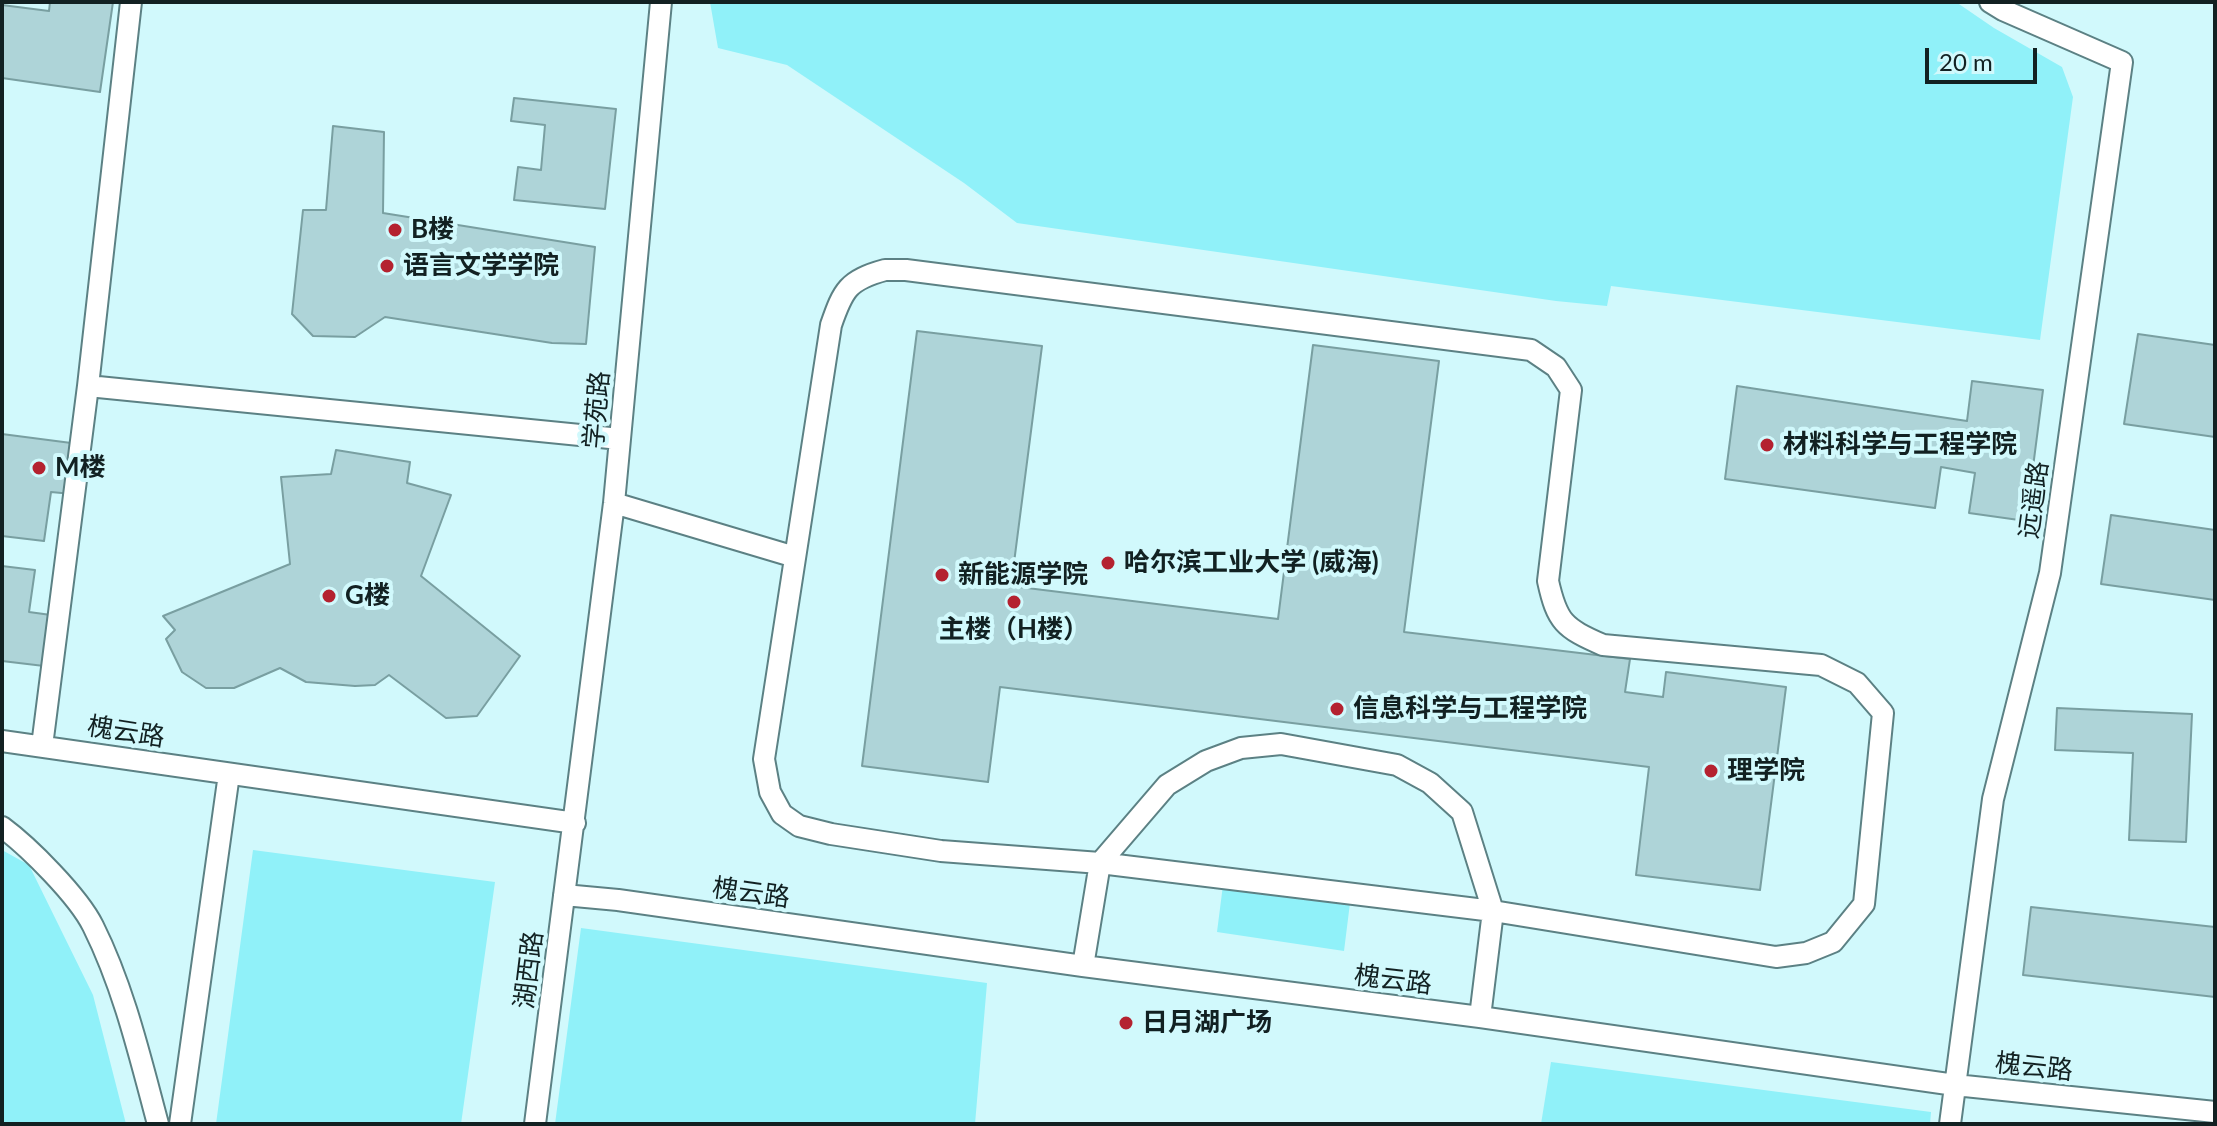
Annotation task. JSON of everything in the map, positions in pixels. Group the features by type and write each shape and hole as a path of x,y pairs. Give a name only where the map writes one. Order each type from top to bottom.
{"lane":[{"path":"42,746 88,386 131,2"},
{"name":"学苑路","path":"575,823 614,503 661,2"},
{"path":"1996,6 2032,2"},
{"name":"远遥路","path":"1955,1085 1993,799 2050,573 2122,62 1996,6"},
{"path":"885,270 906,270 1531,350 1556,367 1571,390 1548,581 1555,610 1573,632 1603,645 1821,665 1857,683 1883,713 1864,904 1833,942 1806,953 1776,957 1493,911 1100,863 941,851 831,834 799,826 782,814 770,792 764,759 831,325 842,295 853,282 868,275 885,270"},
{"path":"88,386 620,439"},
{"path":"614,503 795,557"},
{"name":"槐云路","path":"2,741 575,823"},
{"path":"1083,966 1100,863 1167,785 1206,761 1241,748 1281,744 1397,765 1430,783 1462,812 1493,911 1480,1017"},
{"path":"180,1124 229,774"},
{"name":"湖西路","path":"535,1124 575,823"},
{"path":"2,827 51,872 92,923 126,1009 158,1124"},
{"name":"槐云路","path":"564,895 1480,1017 1955,1085 2215,1112"},
{"path":"1950,1124 1955,1085"}],"shaded area":[{"path":"710,2 1956,2 2062,67 2073,97 2040,340 1611,286 1607,306 1556,301 1017,223 964,183 787,65 718,48"},
{"path":"2,850 29,865 93,995 126,1124 2,1124"},
{"path":"253,850 495,882 461,1124 216,1124"},
{"path":"1223,885 1350,903 1344,951 1217,932"},
{"path":"581,928 987,983 975,1124 555,1124"},
{"path":"1551,1062 1931,1112 1930,1124 1541,1124"}],"building":[{"path":"50,2 113,2 100,92 2,78 2,5 49,11"},
{"path":"514,98 616,109 605,209 514,200 518,167 541,170 545,125 511,121"},
{"name":"B楼","path":"333,126 384,132 383,213 595,247 586,344 552,343 385,317 355,337 313,336 292,314 303,210 326,210"},
{"name":"主楼（H楼）","path":"917,331 1042,346 1011,586 1278,619 1313,345 1439,361 1404,632 1630,659 1625,692 1663,697 1666,672 1786,687 1760,890 1636,875 1649,767 1000,687 988,782 862,766"},
{"path":"2138,334 2215,345 2215,437 2124,424"},
{"path":"1972,381 2043,390 2026,521 1969,513 1975,473 1941,467 1935,508 1725,479 1737,386 1967,421"},
{"name":"M楼","path":"2,434 79,444 72,494 51,492 44,541 2,536"},
{"name":"G楼","path":"336,450 410,462 407,483 451,495 421,576 520,656 477,716 446,718 389,675 375,685 355,686 306,682 280,668 234,688 206,688 182,672 166,639 175,630 163,616 290,564 281,477 331,474"},
{"path":"2111,515 2215,530 2215,600 2101,584"},
{"path":"2,566 35,570 29,612 51,615 44,666 2,661"},
{"path":"2057,708 2192,714 2186,842 2129,840 2133,753 2055,750"},
{"path":"2031,907 2215,927 2215,997 2023,975"}],"place":[{"name":"B楼","path":"395,230"},
{"name":"语言文学学院","path":"387,266"},
{"name":"材料科学与工程学院","path":"1767,445"},
{"name":"M楼","path":"39,468"},
{"name":"哈尔滨工业大学 (威海)","path":"1108,563"},
{"name":"新能源学院","path":"942,575"},
{"name":"G楼","path":"329,596"},
{"name":"主楼（H楼）","path":"1014,602"},
{"name":"信息科学与工程学院","path":"1337,709"},
{"name":"理学院","path":"1711,771"},
{"name":"日月湖广场","path":"1126,1023"}]}
